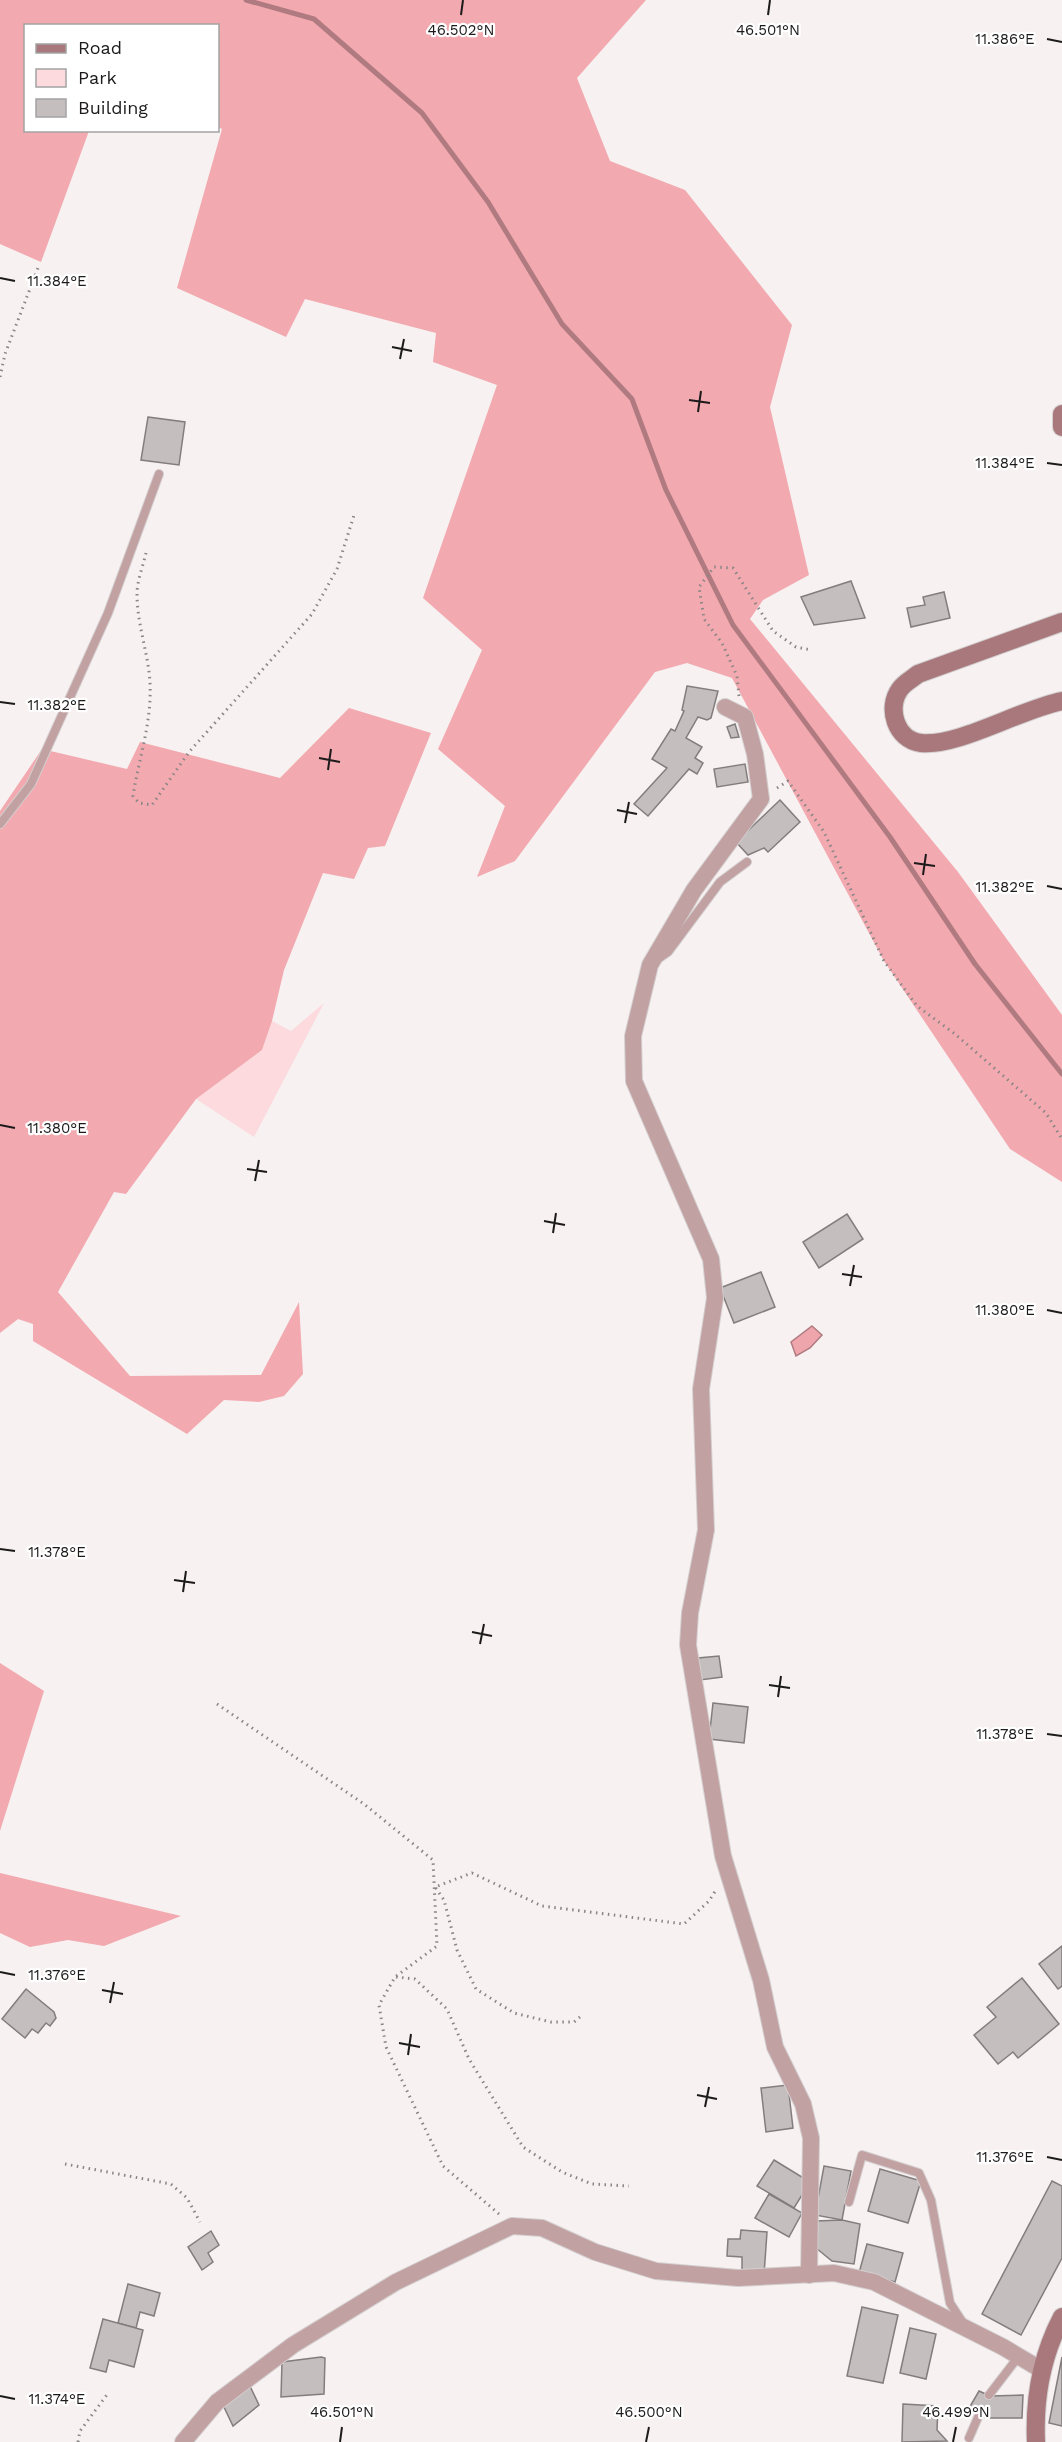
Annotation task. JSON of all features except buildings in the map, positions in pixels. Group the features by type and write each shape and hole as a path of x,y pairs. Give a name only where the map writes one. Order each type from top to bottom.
{"main road":[{"path":"1062,414 1062,427"},
{"path":"1062,622 918,674 900,689 894,708 895,723 902,734 919,743 943,742 1044,705 1062,701"},
{"path":"1039,2442 1035,2409 1040,2369 1050,2338 1062,2317"}],"street":[{"path":"725,707 745,717 755,754 761,799 694,890 650,965 633,1036 634,1081 711,1259 715,1298 701,1389 706,1530 690,1613 688,1645 723,1856 761,1980 775,2047 803,2104 811,2138 809,2275"},
{"path":"183,2442 217,2402 294,2345 396,2282 512,2226 542,2228 595,2252 656,2271 738,2278 834,2273 874,2282 1040,2369"}],"lane":[{"path":"0,824 31,784 108,613 159,474"},
{"path":"650,965 668,952 720,882 747,862"},
{"path":"849,2202 862,2155 920,2173 931,2200 950,2303 967,2330"},
{"path":"988,2395 1019,2356"},
{"path":"969,2438 979,2415"}],"path":[{"path":"0,377 5,354 38,268"},
{"path":"147,550 137,591 139,625 150,681 148,724 133,796 139,803 152,805 189,752 312,614 338,569 355,513"},
{"path":"745,717 740,703 737,676 722,643 704,619 699,587 714,567 733,568 773,631 796,647 811,650"},
{"path":"761,799 788,781 824,832 885,961 917,1006 955,1034 1046,1113 1062,1138"},
{"path":"217,1704 364,1804 433,1860 437,1946 395,1977 380,2006 386,2048 443,2166 512,2226"},
{"path":"435,1887 472,1873 542,1906 684,1924 708,1902 728,1872"},
{"path":"435,1887 444,1900 456,1950 476,1989 514,2013 551,2022 574,2022 580,2017"},
{"path":"395,1977 415,1979 447,2009 468,2059 523,2147 562,2172 592,2184 628,2186"},
{"path":"65,2164 171,2184 187,2198 200,2222"},
{"path":"78,2442 80,2431 109,2392"}],"green space":[{"path":"324,1003 254,1137 196,1099 262,1050 272,1021 291,1031"}],"shaded area":[{"path":"0,0 646,0 577,78 610,161 685,190 792,325 770,407 809,575 763,600 750,619 958,872 1062,1015 1062,1182 1010,1149 884,961 732,678 687,663 655,672 515,861 477,877 505,806 438,749 482,650 423,598 497,385 433,362 436,333 305,299 286,337 177,288 222,129 219,128 219,24 24,24 24,132 89,132 41,262 0,244"},
{"path":"349,708 431,733 385,846 368,848 354,879 323,873 284,970 272,1021 262,1050 196,1099 126,1194 114,1192 58,1292 130,1376 261,1375 299,1302 303,1374 284,1396 259,1402 224,1400 187,1434 33,1341 33,1324 18,1319 0,1333 0,811 42,749 127,769 140,742 280,778"},
{"path":"812,1326 822,1335 810,1348 796,1356 791,1342"},
{"path":"0,1663 44,1691 0,1831"},
{"path":"0,1873 181,1916 104,1946 68,1940 30,1947 0,1933"}],"waterway":[{"path":"246,0 314,19 422,113 488,202 562,324 632,399 666,490 733,625 890,837 975,964 1062,1074"}]}
